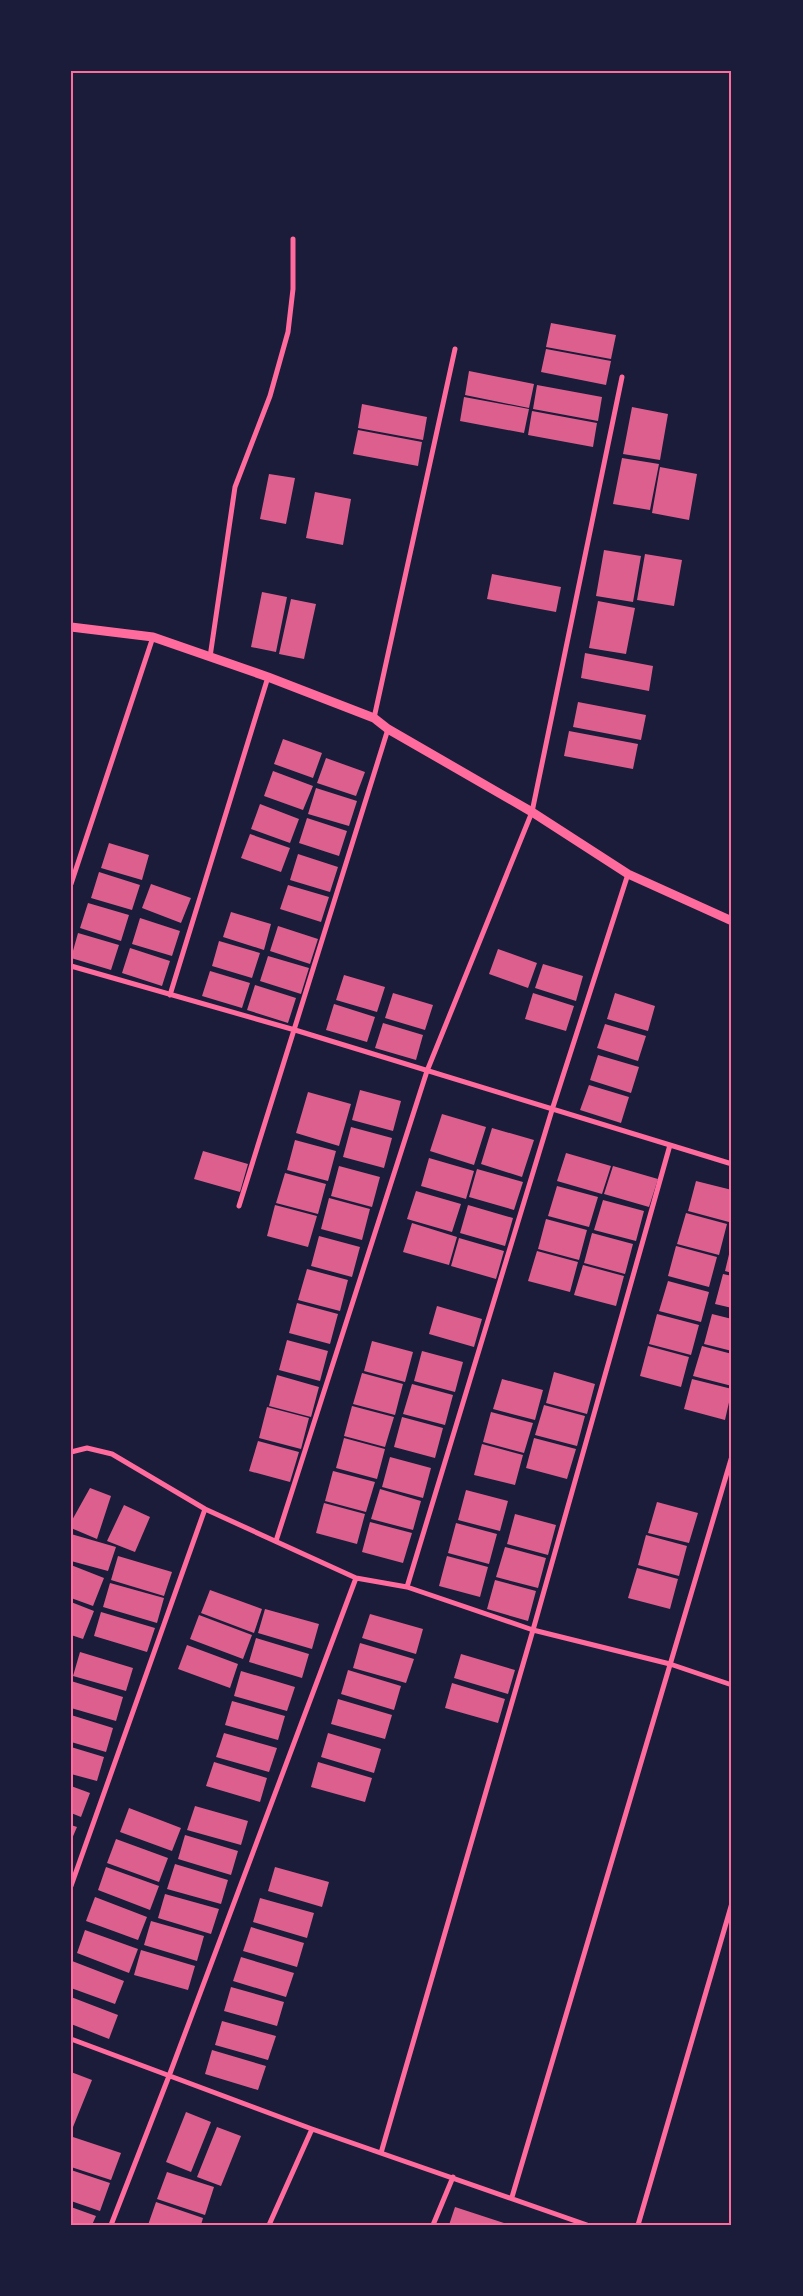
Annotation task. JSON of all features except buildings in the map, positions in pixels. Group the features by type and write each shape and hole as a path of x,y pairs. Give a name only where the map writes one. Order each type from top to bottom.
{"street":[{"path":"210,657 235,487 270,396 288,332 293,289 293,239"},
{"path":"374,718 455,349"},
{"path":"276,1541 427,1071 532,812 622,377"},
{"path":"71,627 153,638 268,677 374,718 388,729 532,812 628,874 732,921"},
{"path":"71,884 153,638"},
{"path":"170,995 268,677"},
{"path":"239,1206 388,729"},
{"path":"406,1587 552,1110 628,874"},
{"path":"71,966 295,1030 732,1164"},
{"path":"381,2152 533,1630 670,1145"},
{"path":"71,1452 87,1448 112,1454 205,1509 356,1578 406,1587 533,1630 670,1664 732,1686"},
{"path":"512,2197 732,1456"},
{"path":"71,1886 205,1509"},
{"path":"111,2225 356,1578"},
{"path":"638,2225 732,1903"},
{"path":"71,2039 312,2129 512,2197 583,2224"},
{"path":"269,2225 312,2129"},
{"path":"433,2225 453,2177"}]}
